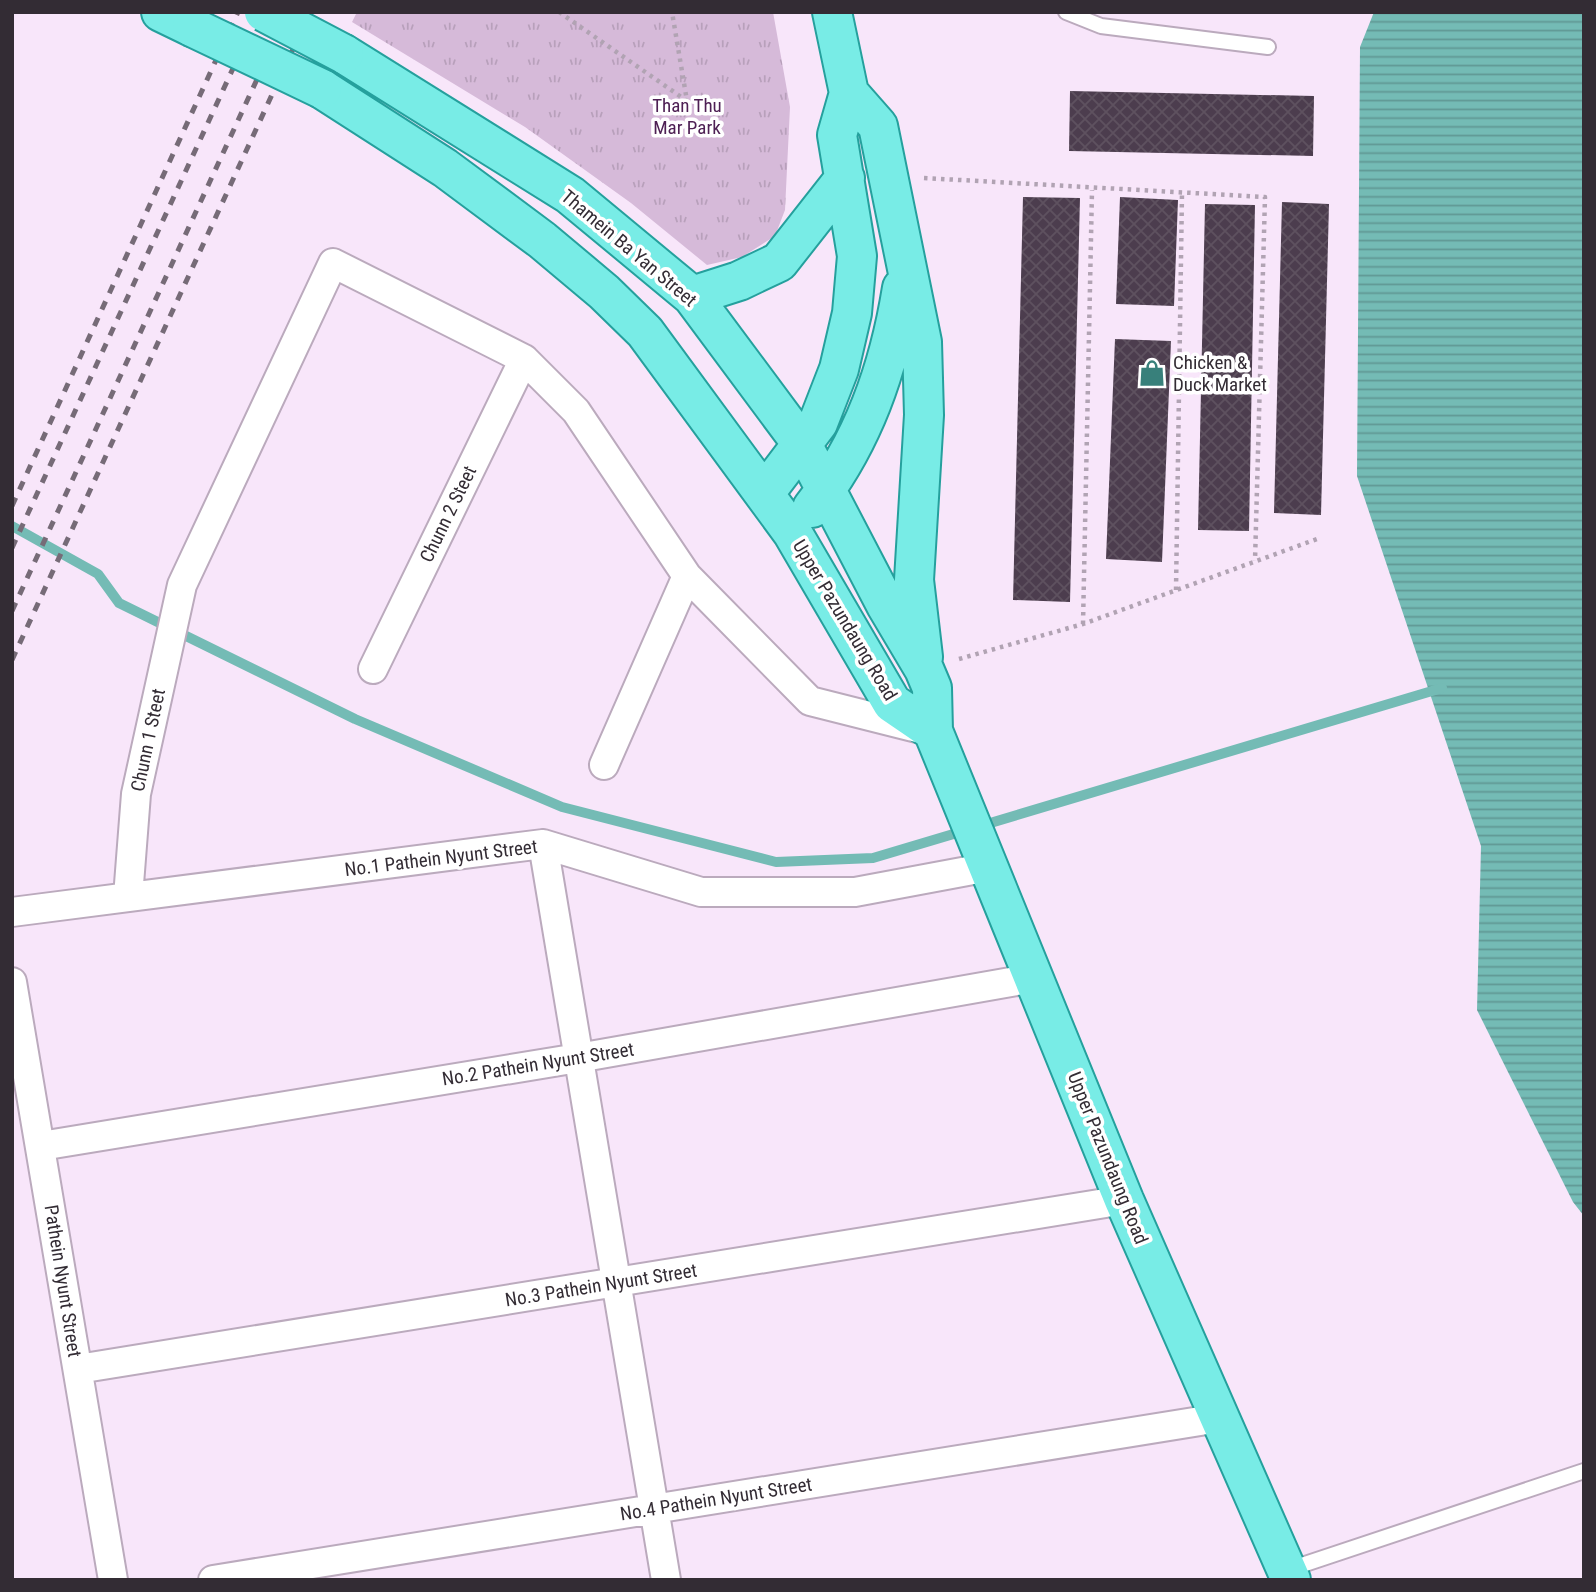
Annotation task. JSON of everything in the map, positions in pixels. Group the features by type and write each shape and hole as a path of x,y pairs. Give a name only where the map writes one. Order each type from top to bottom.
{"main road":[{"name":"Thamein Ba Yan Street","path":"264,12 344,54 570,195 692,296 802,444 825,491 924,669"},
{"name":"Upper Pazundaung Road","path":"832,12 849,93 837,135 857,256 852,313 839,369 822,412 802,444 764,494 792,532 892,703 933,732"},
{"path":"177,20 322,89 444,168 542,240 604,292 645,332 764,494"},
{"name":"Upper Pazundaung Road","path":"792,532 825,491 855,441 884,376 905,269 878,126 849,93"},
{"path":"692,296 739,281 779,262 845,178"},
{"path":"542,240 570,195"},
{"path":"905,269 922,342 924,415 914,580 924,669"},
{"name":"Upper Pazundaung Road","path":"924,669 932,688 933,732 1124,1200 1289,1575"}],"street":[{"name":"Chunn 1 Steet","path":"128,897 136,794 182,585 333,263 343,265 524,359"},
{"path":"524,359 576,411 687,576 810,701 933,732"},
{"name":"Chunn 2 Steet","path":"373,669 524,359"},
{"path":"604,765 687,576"},
{"path":"543,844 666,1580"},
{"name":"No.1 Pathein Nyunt Street","path":"12,912 543,844 701,892 855,892 989,867"},
{"name":"No.2 Pathein Nyunt Street","path":"41,1146 578,1058 1034,978"},
{"name":"Pathein Nyunt Street","path":"12,982 113,1580"},
{"name":"No.3 Pathein Nyunt Street","path":"78,1370 1124,1200"},
{"name":"No.4 Pathein Nyunt Street","path":"213,1580 1219,1418"}],"lane":[{"path":"1066,12 1101,26 1268,47"},
{"path":"1289,1575 1584,1471"}],"path":[{"path":"559,12 687,101 672,12"},
{"path":"888,175 1092,190 1265,197 1255,561"},
{"path":"1083,624 1092,190"},
{"path":"1175,590 1182,193"},
{"path":"924,669 1083,624 1317,539"}],"green space":[{"name":"Than Thu Mar Park","path":"357,12 773,12 790,107 785,210 775,236 742,257 707,265 631,203 525,127 352,22"}],"shaded area":[{"path":"1374,12 1584,12 1584,1216 1573,1202 1477,1010 1481,846 1357,476 1360,47"}],"building":[{"path":"1070,91 1314,96 1313,156 1069,151"},
{"path":"1023,197 1080,198 1070,602 1013,600"},
{"path":"1120,197 1178,200 1174,306 1116,304"},
{"path":"1282,202 1329,204 1321,515 1274,513"},
{"path":"1205,204 1255,205 1249,531 1198,530"},
{"path":"1115,339 1171,341 1162,562 1106,559"}],"waterway":[{"path":"12,526 98,574 119,603 355,719 562,807 776,862 873,858 1442,688"}],"railway":[{"path":"12,506 238,12"},
{"path":"12,548 259,12"},
{"path":"12,611 288,12"},
{"path":"12,660 310,12"}],"place":[{"name":"Chicken & Duck Market","path":"1152,373"}]}
